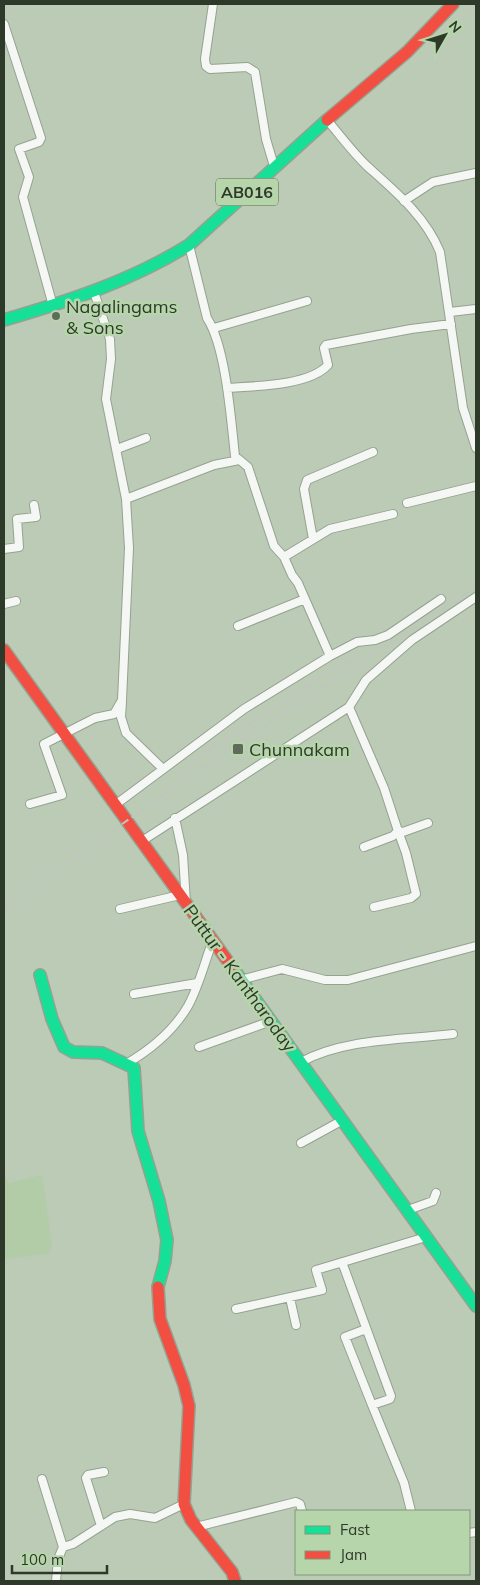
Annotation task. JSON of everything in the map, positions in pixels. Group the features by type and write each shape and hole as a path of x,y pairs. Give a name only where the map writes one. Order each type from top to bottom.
{"main road":[{"name":"AB016","path":"4,320 94,292 160,264 188,245 274,166 407,52 453,4"},
{"name":"Puttur - Kantharoday","path":"4,650 476,1306"},
{"path":"40,975 52,1019 64,1047 73,1052 102,1053 134,1068 138,1131 159,1201 167,1240 165,1261 158,1283 160,1319 184,1385 189,1406 184,1504 196,1527 232,1572 235,1581"}],"street":[{"path":"213,4 205,59 206,66 216,70 247,67 255,72 266,139 274,166"},
{"path":"4,24 41,138 39,142 19,149 28,177 24,197 53,306"},
{"path":"327,120 367,166 422,219 433,235 440,252 463,408 476,448"},
{"path":"404,201 434,182 476,173"},
{"path":"188,245 207,318 214,328 227,388 234,456 248,466 274,546 284,557 330,656"},
{"path":"94,292 110,339 111,359 106,399 126,499 129,557 121,717 126,733 163,769"},
{"path":"214,328 307,301"},
{"path":"450,312 476,309"},
{"path":"227,388 276,384 309,376 324,370 328,365 324,348 326,345 411,329 451,324"},
{"path":"116,449 146,438"},
{"path":"313,539 304,489 307,480 372,452"},
{"path":"126,499 214,465 239,460"},
{"path":"406,503 476,486"},
{"path":"4,549 19,546 16,519 36,517 34,505"},
{"path":"284,557 330,529 393,514"},
{"path":"142,841 349,707 366,680 412,640 476,597"},
{"path":"238,626 305,599"},
{"path":"115,805 244,709 330,656 357,642 388,635 441,599"},
{"path":"4,604 16,601"},
{"path":"30,804 62,795 44,744 95,718 114,714 122,700"},
{"path":"349,707 384,788 406,853 416,894 412,898 374,907"},
{"path":"120,909 183,899 183,855 175,818"},
{"path":"398,831 403,832 428,823"},
{"path":"364,847 393,836 398,831"},
{"path":"126,1064 143,1054 165,1035 188,1006 212,940"},
{"path":"240,980 282,969 325,980 348,980 476,946"},
{"path":"134,994 197,983"},
{"path":"199,1047 271,1021"},
{"path":"301,1062 314,1055 350,1046 453,1034"},
{"path":"301,1143 343,1120"},
{"path":"408,1210 433,1201 436,1192"},
{"path":"236,1309 322,1290 316,1270 418,1241 426,1237"},
{"path":"342,1262 391,1396 390,1399 372,1405"},
{"path":"290,1298 296,1325"},
{"path":"366,1329 345,1337 404,1482 411,1510"},
{"path":"101,1526 86,1478 88,1475 104,1472"},
{"path":"42,1479 63,1547 58,1559 56,1581"},
{"path":"196,1527 296,1502 300,1504 302,1510"},
{"path":"63,1547 73,1544 115,1517 130,1514 155,1518 184,1504"}],"shaded area":[{"path":"4,1171 8,1183 42,1175 52,1247 48,1254 4,1259"}],"railway":[{"path":"4,907 226,751 476,587"},
{"path":"178,779 206,752 333,670 360,657"}],"traffic: fast":[{"path":"4,320 122,280 189,245 327,120"},
{"path":"232,967 476,1306"},
{"path":"40,975 52,1019 64,1047 73,1052 102,1053 134,1068 138,1131 159,1201 167,1240 165,1261 158,1287"}],"traffic: jam":[{"path":"327,120 407,52 453,4"},
{"path":"4,650 232,967"},
{"path":"158,1287 160,1319 184,1385 189,1406 184,1504 191,1520 232,1572 235,1581"}],"place":[{"name":"Nagalingams & Sons","path":"56,316"},
{"name":"Chunnakam","path":"238,749"}]}
